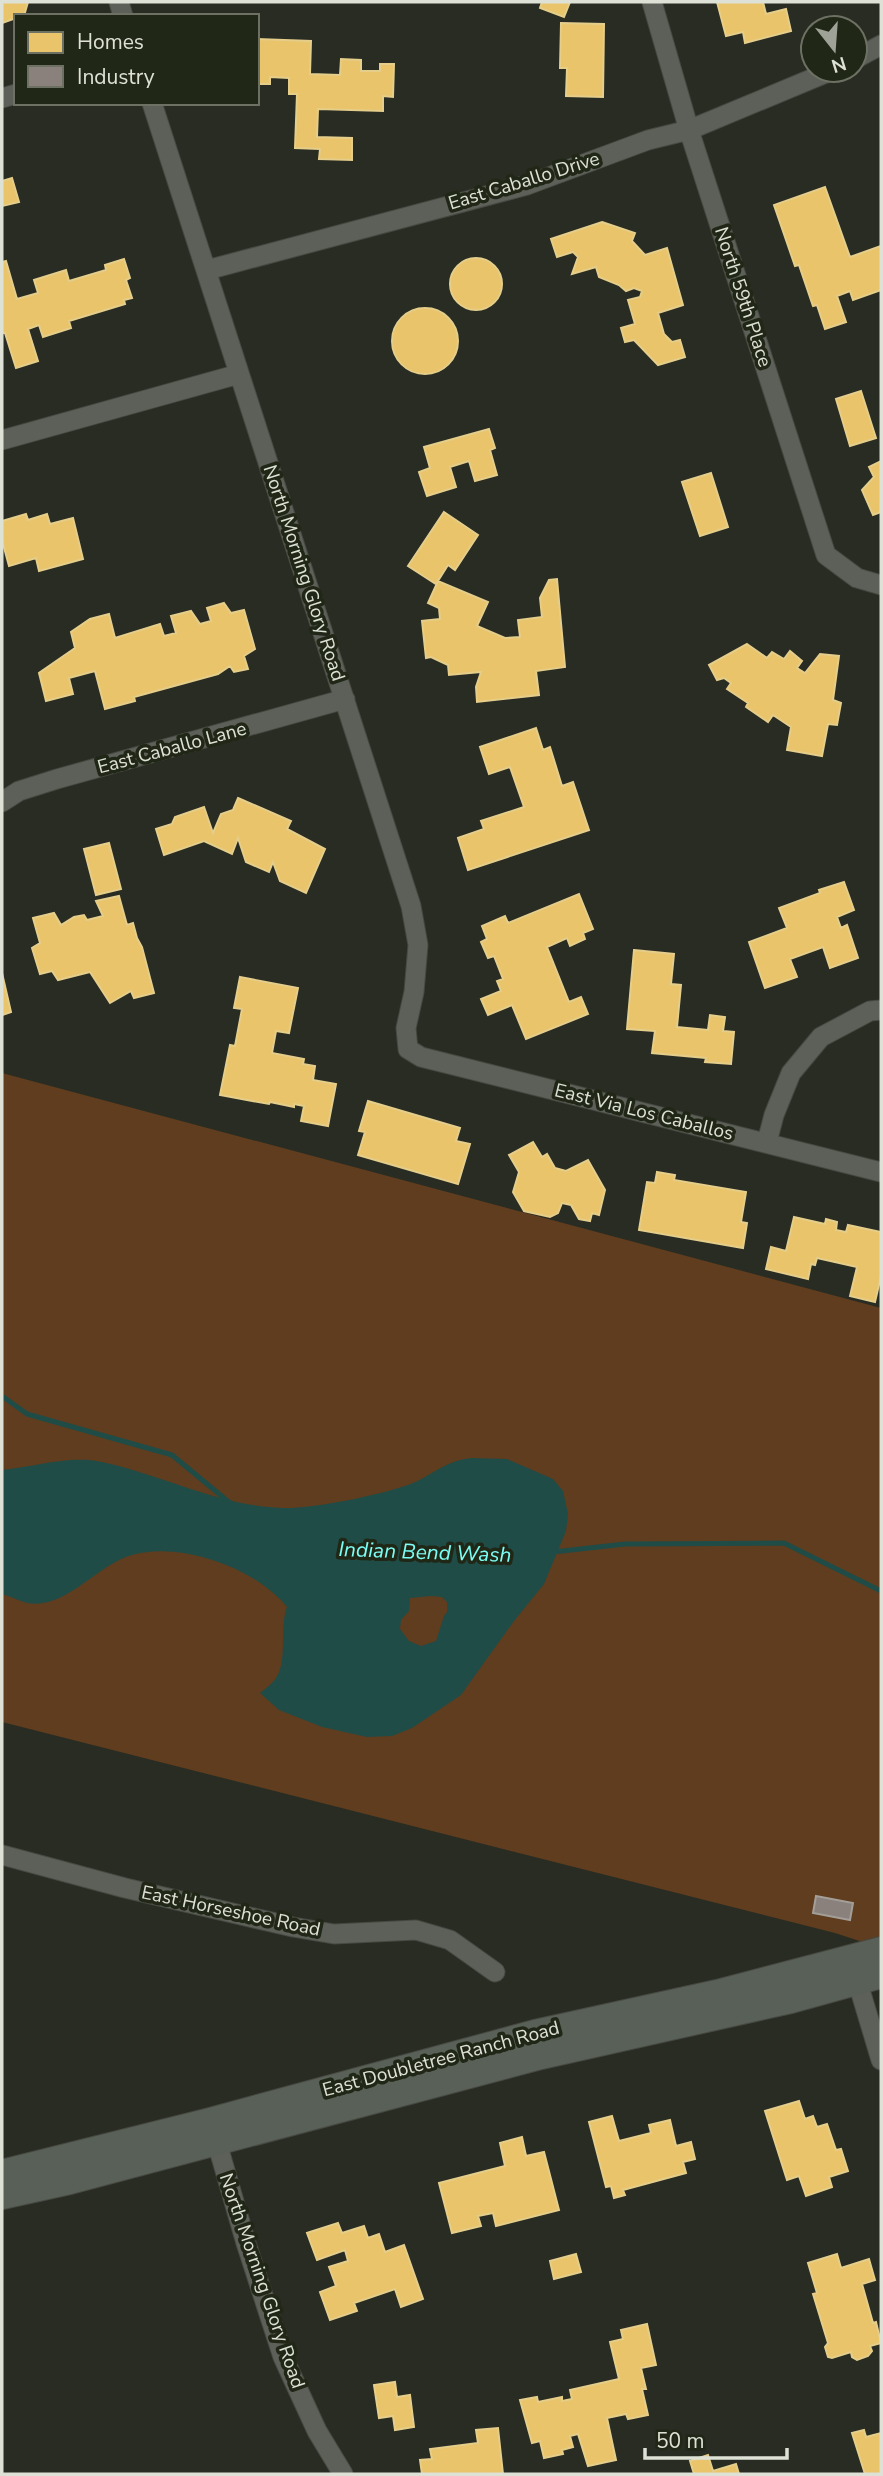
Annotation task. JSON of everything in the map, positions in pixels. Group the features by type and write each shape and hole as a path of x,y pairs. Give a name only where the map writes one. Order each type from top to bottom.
{"main road":[{"name":"East Doubletree Ranch Road","path":"2,2196 52,2174 730,1990 863,1972 881,1950"},
{"name":"East Doubletree Ranch Road","path":"2,2173 52,2174"}],"street":[{"name":"North 59th Place","path":"652,2 689,130 826,555 857,578 881,585"},
{"name":"East Caballo Drive","path":"207,270 527,185 648,141 689,130 799,84"},
{"name":"North Morning Glory Road","path":"153,105 345,699 413,919 418,946 414,992 406,1028 408,1049"},
{"path":"2,440 239,374"},
{"name":"East Caballo Lane","path":"2,802 19,791 57,779 345,699"},
{"path":"767,1142 774,1115 791,1073 821,1037 870,1011 881,1010"},
{"name":"East Via Los Caballos","path":"408,1049 421,1057 881,1172"},
{"name":"East Horseshoe Road","path":"2,1855 125,1888 292,1927 334,1934 416,1930 450,1940 495,1972"},
{"path":"863,1972 881,2060"},
{"name":"North Morning Glory Road","path":"213,2131 283,2357 317,2431 343,2474"}],"shaded area":[{"path":"2,1073 881,1308 881,1948 835,1933 2,1722"}],"water":[{"path":"507,1459 553,1479 563,1491 568,1514 566,1531 544,1584 461,1695 412,1728 392,1736 367,1737 322,1727 279,1710 260,1693 280,1671 287,1607 256,1580 216,1561 194,1555 151,1552 119,1560 55,1600 27,1603 2,1594 2,1470 90,1460 236,1502 295,1508 346,1501 396,1489 462,1460","holes":["442,1597 447,1602 447,1612 436,1641 421,1646 409,1641 400,1629 401,1620 409,1611 410,1598"]}],"building: Homes":[{"path":"2,2 28,2 25,14 14,14 14,19 2,23"},
{"path":"542,2 570,2 564,17 540,8"},
{"path":"717,2 763,2 766,14 786,9 791,31 745,43 743,32 726,36"},
{"path":"561,23 604,24 603,97 566,96 567,68 560,68"},
{"path":"259,39 311,41 310,74 340,75 341,59 361,60 361,71 380,71 380,64 394,64 393,97 383,96 383,111 318,109 317,137 352,138 352,160 319,159 320,149 295,148 297,94 289,94 289,78 270,77 270,84 259,84"},
{"path":"12,178 19,202 2,206 2,181"},
{"path":"825,187 850,257 881,246 881,290 853,300 850,291 837,296 846,322 825,329 817,305 813,306 799,265 795,266 774,205"},
{"path":"602,222 635,233 632,241 645,255 667,248 683,305 658,313 664,334 672,342 680,340 685,357 658,365 634,340 625,342 621,328 635,324 628,300 640,297 642,291 634,288 626,291 619,285 599,277 596,267 572,274 578,257 573,252 557,257 551,239"},
{"path":"476,258 486,260 494,266 500,274 500,294 494,302 486,308 476,310 466,308 458,302 452,294 450,284 452,274 458,266 466,260"},
{"path":"124,259 130,278 126,280 132,298 124,300 125,304 69,321 71,328 43,337 39,325 28,329 38,361 16,368 5,333 2,333 2,262 6,261 17,299 38,293 34,280 66,270 69,281 106,270 105,265"},
{"path":"419,308 431,308 449,317 456,328 456,354 449,365 438,372 419,374 406,369 397,360 392,347 392,335 397,322 406,313"},
{"path":"861,391 876,438 850,446 836,399"},
{"path":"489,429 495,448 490,450 497,475 475,481 469,461 450,467 456,487 427,496 419,472 430,468 424,447"},
{"path":"881,461 881,512 873,515 862,490 874,477 869,467"},
{"path":"711,473 728,527 700,536 682,482"},
{"path":"444,512 478,535 455,570 448,565 436,584 408,566"},
{"path":"26,514 28,520 47,514 50,524 73,518 83,559 39,571 36,558 9,566 2,540 2,521"},
{"path":"557,579 565,667 536,671 539,695 477,702 476,687 481,672 449,675 448,665 431,657 426,658 422,621 440,619 439,608 428,603 438,581 488,602 477,626 505,638 520,637 518,620 542,617 540,598 549,580"},
{"path":"224,603 231,613 244,610 255,649 244,656 248,669 234,672 230,666 218,674 134,697 135,701 105,709 95,671 69,678 73,694 46,701 39,673 75,648 71,632 90,619 109,614 115,638 160,624 164,636 176,633 171,616 191,611 200,624 211,621 207,608"},
{"path":"747,644 767,658 772,652 784,659 790,651 802,661 797,668 805,673 820,654 839,656 833,700 841,703 837,725 828,724 822,756 787,750 791,727 773,715 768,722 746,707 748,703 727,689 731,683 724,678 717,680 709,665"},
{"path":"536,728 543,750 550,747 562,786 573,782 589,830 468,870 458,838 484,829 481,821 524,807 510,767 489,774 480,747"},
{"path":"238,798 291,821 287,829 325,849 306,893 280,881 273,862 269,872 246,862 238,838 232,854 204,841 164,855 156,829 172,824 175,817 204,807 213,833 221,814 233,810"},
{"path":"109,843 121,889 96,895 84,849"},
{"path":"844,882 854,910 837,917 841,928 847,925 858,958 830,968 823,947 790,959 797,977 765,988 749,942 787,928 779,908"},
{"path":"579,894 593,929 583,933 585,939 570,946 567,938 547,947 569,1002 581,997 588,1014 526,1039 512,1005 488,1015 481,999 501,991 497,981 503,979 494,956 488,958 481,942 487,939 482,926 505,916 508,923"},
{"path":"119,896 127,925 133,923 142,947 154,993 134,998 131,991 110,1003 90,972 58,980 52,971 40,974 32,948 40,943 33,918 54,913 61,925 74,917 84,915 87,920 103,916 96,901"},
{"path":"634,950 674,954 671,984 681,985 677,1027 708,1030 710,1015 725,1017 723,1031 734,1032 731,1064 705,1062 706,1058 652,1053 655,1031 627,1029"},
{"path":"2,973 11,1012 2,1015"},
{"path":"240,977 298,988 289,1033 276,1031 272,1053 304,1059 303,1064 315,1066 313,1080 336,1084 328,1126 301,1121 304,1106 269,1104 220,1095 230,1045 235,1046 242,1009 234,1008"},
{"path":"368,1101 460,1128 456,1141 470,1144 458,1184 358,1155 365,1132 359,1131"},
{"path":"533,1142 542,1157 547,1154 555,1168 566,1171 588,1160 605,1190 599,1215 592,1213 590,1221 579,1219 571,1205 562,1203 558,1213 550,1217 524,1211 513,1192 519,1172 509,1155"},
{"path":"657,1172 675,1175 674,1180 746,1192 741,1222 747,1223 743,1248 639,1230 647,1182 655,1183"},
{"path":"794,1217 825,1224 826,1219 837,1222 836,1230 846,1232 848,1225 881,1232 881,1276 875,1302 850,1296 857,1267 817,1258 815,1265 811,1264 808,1279 766,1269 771,1247 786,1251"},
{"path":"799,2101 805,2119 813,2116 817,2127 827,2124 836,2150 841,2149 848,2171 829,2177 832,2187 806,2196 799,2176 787,2180 765,2111"},
{"path":"612,2116 619,2141 651,2133 649,2125 670,2120 676,2146 691,2142 695,2159 683,2162 686,2173 623,2190 625,2195 614,2198 611,2186 606,2187 589,2122"},
{"path":"522,2137 526,2156 544,2152 559,2210 496,2226 493,2213 478,2216 481,2226 452,2233 439,2183 505,2166 500,2143"},
{"path":"338,2223 342,2233 364,2226 368,2238 379,2234 385,2252 404,2245 423,2299 401,2307 395,2289 354,2303 357,2311 330,2320 320,2292 336,2286 329,2267 348,2261 345,2250 317,2260 307,2233"},
{"path":"576,2254 581,2272 554,2279 550,2261"},
{"path":"837,2254 841,2268 869,2259 875,2280 862,2284 881,2343 870,2346 872,2351 868,2356 857,2360 852,2357 851,2352 828,2357 825,2347 828,2343 813,2294 817,2293 808,2263"},
{"path":"647,2324 656,2365 641,2368 646,2389 642,2389 648,2415 628,2419 626,2414 607,2418 616,2460 588,2466 578,2434 570,2436 573,2447 562,2450 563,2454 544,2458 540,2441 532,2443 520,2400 537,2397 538,2402 562,2397 562,2401 572,2399 570,2390 619,2379 610,2342 623,2339 621,2330"},
{"path":"395,2382 397,2397 410,2395 414,2427 395,2430 393,2416 379,2418 374,2385"},
{"path":"498,2428 503,2474 422,2474 420,2460 432,2459 430,2449 478,2443 476,2430"},
{"path":"864,2430 866,2437 881,2433 881,2474 865,2474 852,2433"},
{"path":"708,2455 713,2471 736,2464 739,2474 694,2474 690,2461"}],"building: Industry":[{"path":"816,1896 853,1903 850,1920 813,1913"}],"waterway":[{"name":"Indian Bend Wash","path":"2,1396 27,1414 172,1455 230,1503"},
{"name":"Indian Bend Wash","path":"553,1552 625,1544 784,1543 881,1591"}]}
